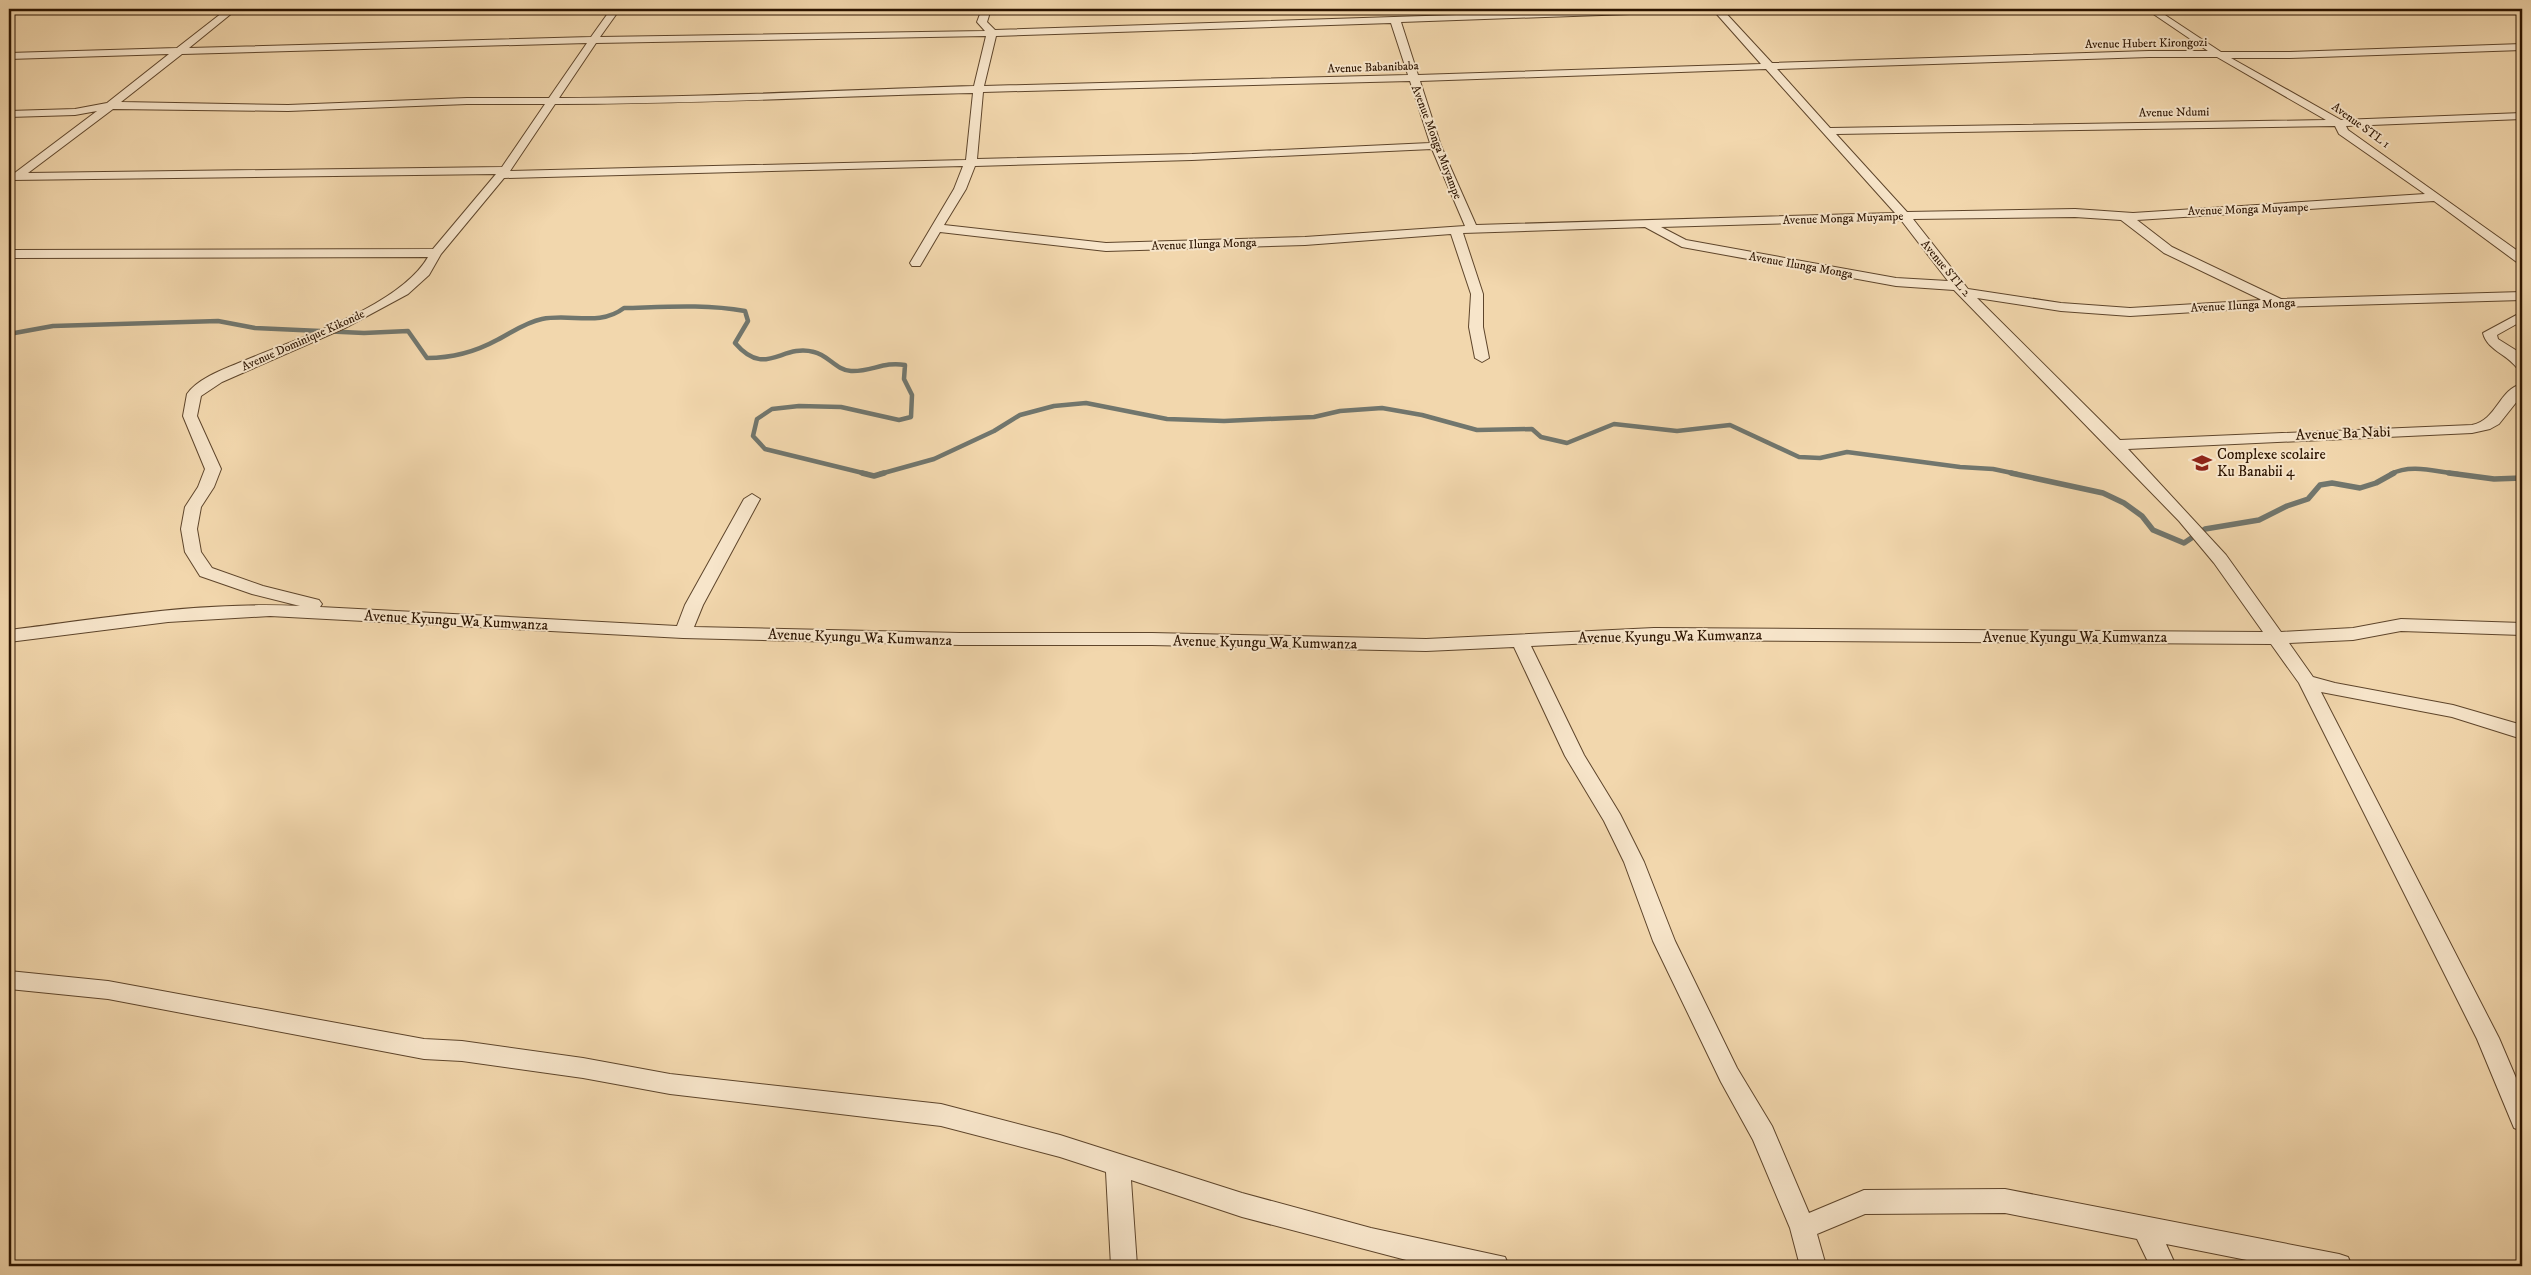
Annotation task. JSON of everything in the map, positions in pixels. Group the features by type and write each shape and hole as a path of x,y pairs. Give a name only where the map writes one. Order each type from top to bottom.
{"street":[{"path":"12,180 110,106 232,9"},
{"name":"Avenue Dominique Kikonde","path":"351,614 258,590 206,572 193,552 190,529 193,507 206,487 213,470 190,416 194,394 219,377 329,331 399,294 418,279 434,260 436,253 503,173 615,9"},
{"path":"986,9 982,22 992,33"},
{"path":"9,56 183,49 992,33 1713,9"},
{"name":"Avenue STL 2","path":"1717,9 1904,216 1962,289 2185,518 2220,559 2278,638"},
{"name":"Avenue STL 1","path":"2150,9 2218,54 2339,123 2343,132 2437,197 2522,260"},
{"name":"Avenue Monga Muyampe","path":"1395,19 1436,146 1472,229 1904,216 2075,213 2125,216 2167,212 2327,206 2437,197"},
{"path":"916,262 960,189 971,161 978,91 992,33"},
{"name":"Avenue Hubert Kirongozi","path":"1769,67 2218,54 2290,55 2522,47"},
{"name":"Avenue Babanibaba","path":"9,114 75,112 110,106 288,108 467,101 676,101 823,93 978,91 1769,67"},
{"name":"Avenue Ndumi","path":"1826,131 2339,123 2522,116"},
{"path":"12,180 802,168 971,161 1192,157 1436,146"},
{"path":"2125,216 2168,250 2277,303"},
{"name":"Avenue Ilunga Monga","path":"1649,225 1672,239 1692,245 1896,282 1962,289 2095,311 2130,312 2277,303 2522,296"},
{"name":"Avenue Ilunga Monga","path":"937,228 1106,247 1305,241 1472,229"},
{"path":"1456,231 1477,294 1476,327 1482,358"},
{"path":"9,254 436,253"},
{"path":"2257,293 2310,302"},
{"path":"2522,316 2490,333 2492,341 2517,357 2522,365"},
{"name":"Avenue Ba Nabi","path":"2116,445 2472,429 2488,425 2501,412 2512,394 2522,388"},
{"path":"683,632 694,605 752,499"},
{"name":"Avenue Kyungu Wa Kumwanza","path":"9,636 222,611 270,610 683,632 960,639 1152,639 1426,645 1519,639 1654,634 2278,638 2353,634 2401,625 2522,629"},
{"path":"2278,638 2307,681 2488,1038 2522,1120"},
{"path":"1519,639 1575,756 1613,819 1634,862 1664,941 1729,1075 1763,1134 1803,1228 1812,1266"},
{"path":"2307,681 2334,690 2453,711 2522,732"},
{"path":"9,980 108,990 424,1049 462,1052 575,1067 670,1084 941,1115 1060,1146 1242,1205 1352,1235 1455,1260 1496,1266"},
{"path":"1118,1166 1124,1266"},
{"path":"1803,1228 1864,1202 2005,1201 2339,1266"},
{"path":"2145,1228 2163,1266"}],"waterway":[{"path":"9,334 53,326 218,321 255,328 364,333 408,331 427,358 436,358 463,354 480,348 524,325 542,319 605,317 624,308 700,307 745,311 748,321 735,343 746,353 756,358 774,358 802,351 814,352 824,356 841,368 851,371 891,364 905,365 904,379 912,395 911,417 899,420 841,407 799,406 772,409 757,419 753,436 765,449 867,474"},
{"path":"880,474 934,459 994,431 1020,415 1054,406 1086,403 1167,419 1224,421 1314,417 1340,411 1382,408 1422,415 1477,430 1532,429 1541,437 1567,443 1614,424 1677,431 1730,425 1799,457 1820,458 1847,452 1960,467 1993,469 2017,474"},
{"path":"2391,474 2407,469 2433,470 2458,474"},
{"path":"862,473 874,476 884,473"},
{"path":"2011,473 2103,493 2124,503 2142,516 2153,530 2184,543 2205,529 2259,520 2287,506 2308,499 2320,485 2332,483 2360,488 2376,483 2394,473"},
{"path":"2449,473 2494,479 2522,478"}],"place":[{"name":"Complexe scolaire Ku Banabii 4","path":"2202,463"}]}
